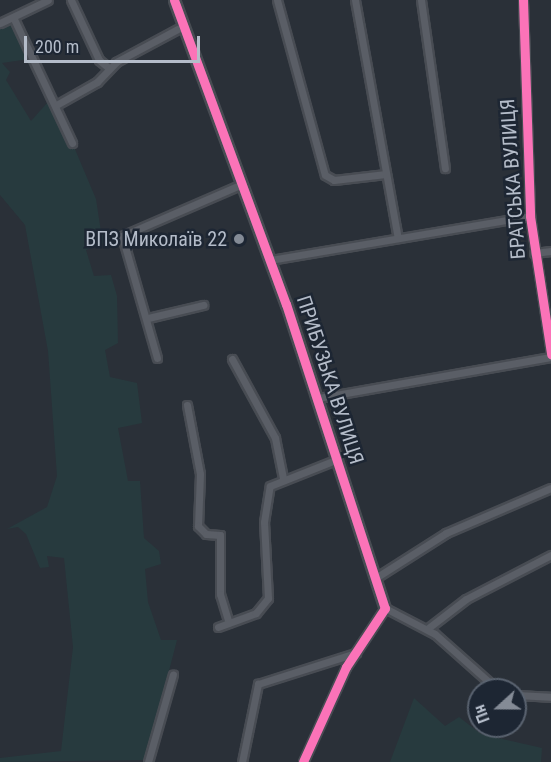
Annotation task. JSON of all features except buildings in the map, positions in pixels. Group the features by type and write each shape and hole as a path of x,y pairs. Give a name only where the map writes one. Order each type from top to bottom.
{"street":[{"path":"0,23 14,19 48,0"},
{"path":"71,0 96,55 109,68"},
{"name":"ПРИБУЗЬКА ВУЛИЦЯ","path":"174,0 270,260 318,398 377,577 385,608"},
{"path":"277,0 326,175 334,180 386,174"},
{"path":"355,0 398,238"},
{"path":"421,0 445,168"},
{"name":"БРАТСЬКА ВУЛИЦЯ","path":"522,0 530,216 551,355"},
{"path":"14,19 58,104 72,143"},
{"path":"58,104 92,86 109,68 183,26"},
{"path":"157,358 148,318 122,236 242,184"},
{"path":"270,260 530,216"},
{"path":"534,253 551,251"},
{"path":"148,318 203,305"},
{"path":"318,398 551,355"},
{"path":"232,359 275,438 283,478"},
{"path":"187,405 200,469 198,526 206,534 220,535 220,594 229,623"},
{"path":"218,627 256,613 268,598 266,496 272,484 283,478 324,469 338,459"},
{"path":"377,577 446,533 551,488"},
{"path":"427,629 466,599 551,555"},
{"path":"303,762 356,653 385,608 399,620 427,629 484,678"},
{"path":"242,762 258,684 356,653"},
{"path":"148,762 173,674"},
{"path":"527,696 551,697"}],"green space":[{"path":"14,22 29,59 2,63 10,72 6,80 31,121 47,103 58,109 96,199 101,232 115,229 119,237 86,250 94,276 111,275 117,296 118,343 105,350 110,377 137,383 142,423 118,428 128,481 140,481 144,538 159,551 161,564 145,569 148,602 161,640 177,640 146,760 0,762 0,758 61,751 73,647 64,558 47,556 49,567 40,568 26,534 18,527 7,529 47,507 57,476 48,351 25,225 0,195 0,24"},
{"path":"414,698 445,726 459,717 467,723 467,738 498,738 542,748 541,762 390,762"}],"cycle path":[{"path":"174,0 286,304 385,608 346,667 303,762"},
{"path":"523,0 530,216 551,354"}],"place":[{"name":"ВПЗ Миколаїв 22","path":"239,239"}]}
